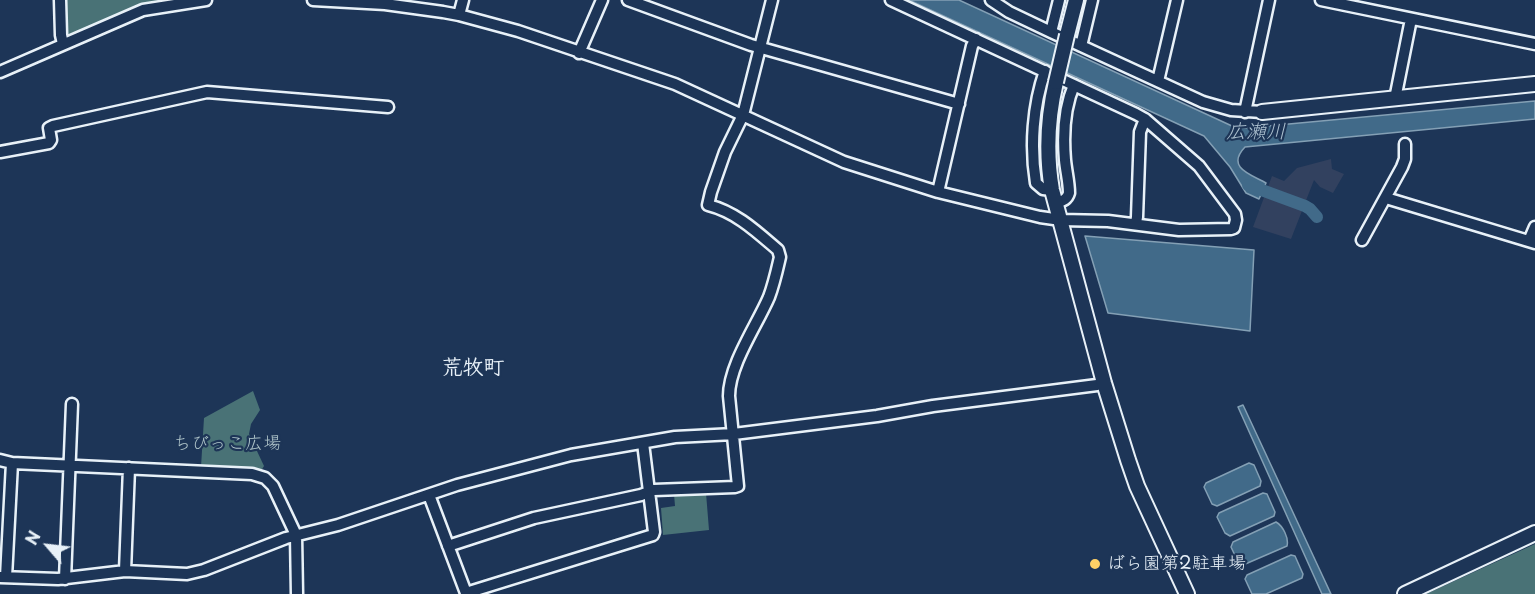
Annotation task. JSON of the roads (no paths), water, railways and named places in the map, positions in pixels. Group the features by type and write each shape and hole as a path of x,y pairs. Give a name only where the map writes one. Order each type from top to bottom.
{"street":[{"path":"60,0 63,44"},
{"path":"0,72 143,10 206,0"},
{"path":"313,0 386,2 459,15 518,31 675,84 844,162 938,192 1061,220 1108,220 1179,230 1231,230 1234,228 1235,214 1199,166 1145,119 891,0"},
{"path":"459,15 463,0"},
{"path":"579,53 602,0"},
{"path":"628,0 760,47 959,104"},
{"path":"448,546 534,518 641,495 654,490 738,486 729,396 730,385 741,355 769,295 780,256 778,250 743,221 726,210 708,205 725,152 743,115 772,0"},
{"path":"991,0 1009,12 1203,102 1245,112 1535,84"},
{"path":"1051,32 1059,0"},
{"path":"1076,0 1056,82 1050,126 1049,157 1054,196 1104,383 1137,486 1187,594"},
{"path":"1081,46 1092,0"},
{"path":"1158,81 1177,0"},
{"path":"1245,112 1269,0"},
{"path":"1321,0 1535,44"},
{"path":"1396,99 1412,19"},
{"path":"938,192 972,46 976,39"},
{"path":"1045,71 1035,120 1035,179 1043,189 1065,200 1069,189 1065,160 1065,125 1074,85"},
{"path":"0,152 49,143 50,128 53,126 207,92 388,107"},
{"path":"1136,223 1140,132 1145,119"},
{"path":"1362,240 1402,167 1405,159 1405,144"},
{"path":"1386,198 1532,242 1535,227"},
{"path":"12,463 5,520 3,577 65,579 125,571 187,574 204,570 296,535 338,525 457,485 551,459 675,436 734,434 1104,383"},
{"path":"65,579 72,404"},
{"path":"429,495 466,593 653,535 643,443"},
{"path":"0,460 12,463 260,475 273,486 296,535 297,594"},
{"path":"125,571 129,468"},
{"path":"1405,594 1535,533"}],"water":[{"name":"広瀬川","path":"909,0 959,0 1232,126 1246,128 1535,101 1535,119 1245,147 1238,160 1239,166 1248,174 1266,183 1259,199 1246,193 1230,167 1204,136"},
{"path":"1085,236 1254,250 1250,331 1108,313"},
{"path":"1243,405 1331,594 1322,594 1238,407"},
{"path":"1249,463 1254,465 1261,481 1260,486 1217,506 1212,504 1204,487 1206,483"},
{"path":"1263,493 1267,494 1275,512 1274,516 1230,536 1225,533 1217,517 1219,513"},
{"path":"1276,522 1285,532 1287,546 1243,565 1239,564 1231,547 1233,542"},
{"path":"1291,555 1295,556 1303,574 1302,578 1266,594 1252,594 1245,579 1247,575"}],"waterway":[{"path":"1248,185 1305,206 1317,217"}],"place":[{"name":"ばら園第2駐車場","path":"1095,564"}],"district":[{"name":"荒牧町","path":"473,368"}],"park label":[{"name":"ちびっこ広場","path":"227,444"}]}
